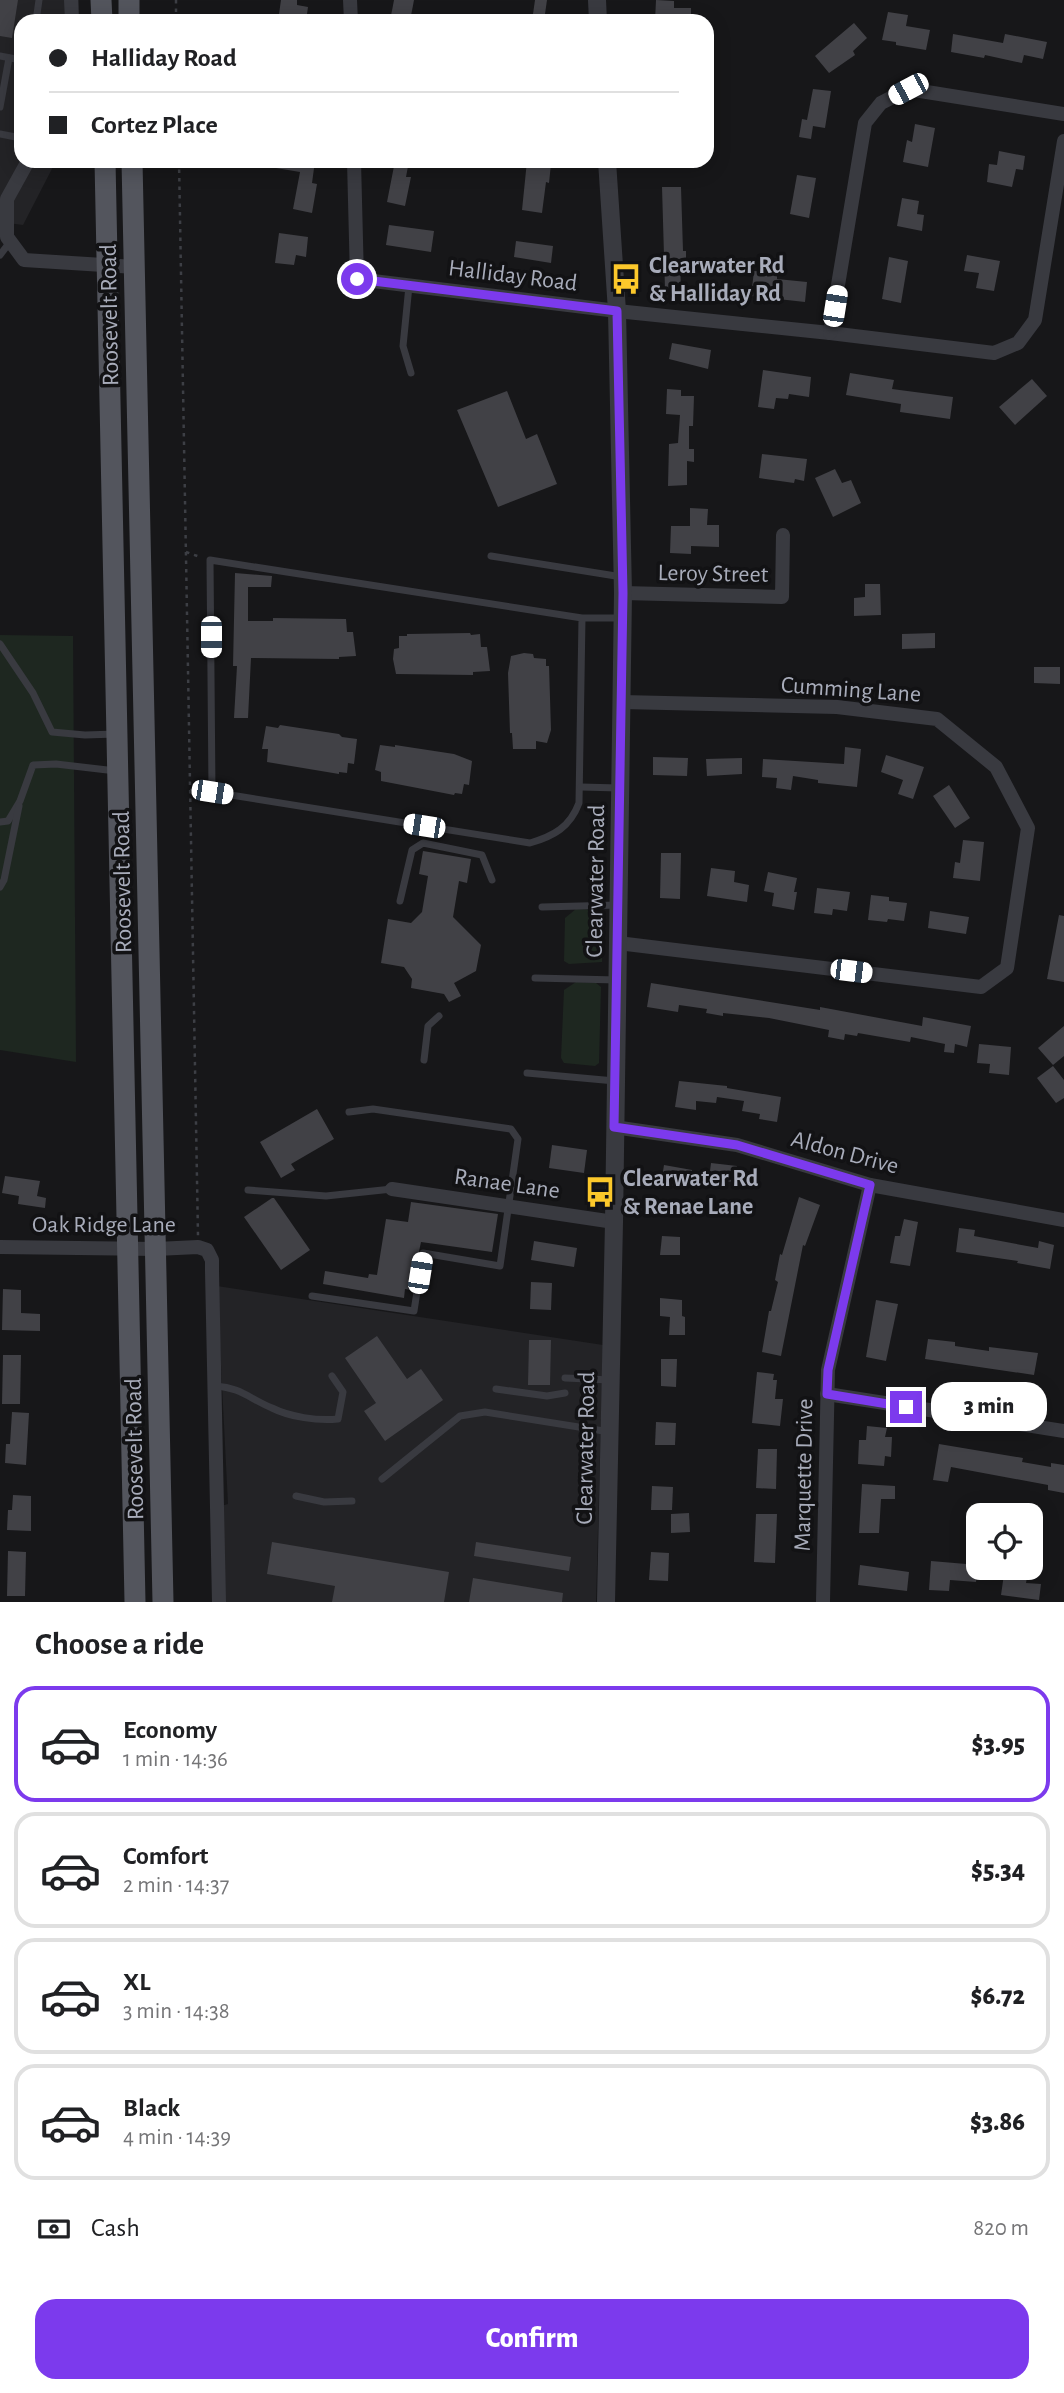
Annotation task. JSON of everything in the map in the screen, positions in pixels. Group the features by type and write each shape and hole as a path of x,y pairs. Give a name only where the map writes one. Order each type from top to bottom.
{"main road":[{"name":"Roosevelt Road","path":"105,168 135,1602"},
{"name":"Roosevelt Road","path":"132,168 163,1602"}],"street":[{"path":"830,333 865,123 881,103 908,89 1064,114"},
{"name":"Halliday Road","path":"354,168 357,279 995,353 1018,343 1035,320 1064,141"},
{"path":"11,242 7,237 3,198 23,168"},
{"name":"Clearwater Road","path":"606,1602 623,618 617,311 607,168"},
{"name":"Roosevelt Road","path":"11,242 24,260 107,267"},
{"path":"107,267 135,267"},
{"name":"Leroy Street","path":"623,585 782,597 783,535"},
{"name":"Cumming Lane","path":"618,943 981,987 1007,968 1028,828 996,767 937,719 837,707 622,702"},
{"name":"Aldon Drive","path":"614,1127 737,1145 870,1185 1064,1220"},
{"name":"Marquette Drive","path":"823,1602 828,1370 870,1185"},
{"name":"Ranae Lane","path":"392,1189 614,1222"},
{"name":"Oak Ridge Lane","path":"0,1247 203,1248"},
{"path":"203,1248 212,1260 219,1602"},
{"path":"827,1394 1064,1431"}],"lane":[{"path":"0,107 4,57"},
{"path":"0,256 11,242"},
{"path":"409,285 403,346 411,373"},
{"path":"491,556 623,585"},
{"path":"582,618 579,803 574,817 564,828 548,837 530,843 212,792 210,560 582,618 623,618"},
{"path":"1,642 33,693 52,732 117,734"},
{"path":"0,887 4,880 20,801 33,765 55,764 118,772"},
{"path":"581,786 621,788"},
{"path":"0,822 8,821 20,801"},
{"path":"400,901 412,850 422,843 482,855 492,880"},
{"path":"542,907 618,905"},
{"path":"535,978 617,980"},
{"path":"424,1060 428,1026 439,1016"},
{"path":"527,1073 615,1081"},
{"path":"312,1296 414,1311 423,1253 500,1266 518,1139 512,1129 373,1109 349,1112"},
{"path":"248,1190 326,1196 392,1189"},
{"path":"215,1387 233,1388 274,1409 328,1420 338,1419 343,1392 332,1376"},
{"path":"565,1378 611,1380"},
{"path":"496,1389 547,1396 565,1393"},
{"path":"383,1479 460,1416 471,1413 485,1412 610,1432"},
{"path":"296,1496 324,1502 352,1501"}],"path":[{"path":"179,168 185,552 203,1248"},
{"path":"185,552 210,560"}],"shaded area":[{"path":"0,0 79,0 79,14 14,14 14,168 52,168 23,225 0,222"},
{"path":"0,635 73,636 76,1062 0,1050"},
{"path":"576,909 602,912 602,962 569,964 564,961 565,918"},
{"path":"576,982 596,983 601,987 599,1063 595,1066 564,1063 561,1058 564,990"},
{"path":"217,1286 603,1345 596,1602 213,1602 211,1509 228,1504"}],"building":[{"path":"0,0 18,0 12,38 0,36"},
{"path":"281,0 297,0 297,5 308,7 307,14 279,14"},
{"path":"394,0 414,0 411,14 391,14"},
{"path":"535,0 547,0 545,14 533,14"},
{"path":"656,0 674,1 674,8 691,8 691,14 655,14"},
{"path":"888,12 908,15 906,26 930,30 926,50 882,40"},
{"path":"854,23 867,38 853,51 855,55 829,73 815,56"},
{"path":"953,34 1003,43 1005,34 1047,42 1043,59 1024,55 1022,63 985,55 984,58 951,52"},
{"path":"813,89 831,91 825,128 813,126 811,139 799,137 802,119 807,120"},
{"path":"915,124 935,128 928,167 903,162 907,140 912,142"},
{"path":"999,151 1025,156 1023,170 1016,169 1012,187 987,182 989,164 997,165"},
{"path":"276,168 314,168 312,183 317,184 312,213 293,209 300,172"},
{"path":"394,168 408,168 406,177 411,177 405,206 387,202"},
{"path":"526,168 551,168 542,213 522,210"},
{"path":"797,175 816,178 809,218 790,214"},
{"path":"662,187 681,187 683,251 686,251 686,261 680,262 681,289 665,289"},
{"path":"902,198 919,201 917,214 924,215 922,231 897,226"},
{"path":"389,225 434,231 431,252 386,245"},
{"path":"279,233 308,237 306,257 296,255 294,265 275,263"},
{"path":"516,241 553,246 551,263 514,257"},
{"path":"967,255 1000,261 994,291 976,288 979,273 964,271"},
{"path":"889,257 908,261 901,303 882,299"},
{"path":"754,271 777,273 777,279 807,282 805,302 751,296"},
{"path":"672,343 711,350 708,369 669,359"},
{"path":"763,370 811,377 809,397 789,394 788,399 776,398 774,409 758,407"},
{"path":"850,373 894,380 892,389 953,397 950,419 900,412 901,404 846,395"},
{"path":"1032,379 1047,396 1015,425 999,407"},
{"path":"667,389 681,390 681,396 694,396 693,426 689,426 689,449 694,449 694,462 687,461 687,485 668,486 669,444 678,443 680,415 666,414"},
{"path":"507,391 526,439 537,434 557,484 498,507 457,410"},
{"path":"762,454 807,459 804,481 795,479 794,483 759,478"},
{"path":"835,469 842,483 851,480 861,503 833,517 815,478"},
{"path":"690,508 708,509 707,525 719,525 719,547 691,546 691,554 670,553 671,526 690,526"},
{"path":"235,573 272,576 271,587 248,587 248,621 273,621 273,618 346,619 347,632 353,632 356,656 339,659 251,658 248,718 234,718 237,666 233,666"},
{"path":"865,584 880,584 881,615 854,616 854,598 865,597"},
{"path":"935,633 935,648 902,649 902,634"},
{"path":"480,634 481,647 487,647 490,671 473,672 473,675 396,674 393,659 394,649 399,648 399,636"},
{"path":"533,654 534,658 546,659 546,666 549,666 551,730 547,743 536,741 536,749 513,749 510,733 508,673 511,656"},
{"path":"1034,667 1060,667 1060,684 1034,683"},
{"path":"280,725 357,739 354,764 348,763 347,773 339,774 267,762 268,749 262,749 266,726 278,728"},
{"path":"380,745 454,754 472,761 469,785 464,784 462,794 454,795 381,781 381,772 375,770"},
{"path":"845,747 861,749 857,787 818,783 818,780 793,776 791,790 776,788 777,778 762,777 763,759 844,764"},
{"path":"886,755 924,767 913,799 898,794 903,780 881,772"},
{"path":"653,757 688,758 687,776 653,775"},
{"path":"742,758 742,774 707,776 706,759"},
{"path":"949,785 970,818 955,828 933,796"},
{"path":"963,840 984,842 980,881 953,878 955,862 960,863"},
{"path":"423,851 471,859 467,883 459,881 453,917 481,945 476,971 454,983 461,996 449,1002 444,994 411,988 412,979 404,967 381,963 388,919 411,923 422,912 428,876 419,874"},
{"path":"661,853 681,853 680,899 660,898"},
{"path":"711,868 735,871 734,882 749,885 747,902 707,896"},
{"path":"768,872 797,878 794,910 772,906 774,893 764,891"},
{"path":"817,888 850,892 847,911 833,909 832,915 814,913"},
{"path":"871,895 907,903 904,921 868,920"},
{"path":"930,911 969,917 966,934 928,928"},
{"path":"1059,915 1064,916 1064,982 1047,979"},
{"path":"651,983 820,1010 820,1007 922,1026 923,1017 971,1026 967,1047 955,1044 954,1053 944,1052 945,1044 911,1037 910,1042 858,1033 857,1036 845,1034 844,1040 828,1037 829,1030 769,1018 723,1013 723,1016 706,1013 707,1009 679,1005 678,1012 647,1007"},
{"path":"1064,1026 1064,1056 1053,1065 1038,1048"},
{"path":"979,1044 1011,1047 1009,1075 989,1073 990,1064 977,1063"},
{"path":"1053,1066 1064,1080 1064,1098 1056,1103 1037,1078"},
{"path":"679,1081 727,1086 781,1097 777,1122 759,1119 760,1114 742,1111 744,1101 717,1097 716,1103 696,1101 696,1110 675,1107"},
{"path":"317,1109 334,1139 291,1164 295,1170 281,1178 260,1142"},
{"path":"552,1145 587,1150 584,1173 549,1168"},
{"path":"711,1163 737,1166 734,1182 709,1179"},
{"path":"664,1165 692,1170 689,1188 661,1184"},
{"path":"5,1176 40,1181 37,1196 46,1198 45,1208 18,1204 19,1196 2,1193"},
{"path":"799,1197 820,1205 805,1246 803,1245 781,1356 762,1352 769,1311 778,1282 775,1280 780,1254 782,1255"},
{"path":"272,1198 310,1250 281,1270 244,1217"},
{"path":"411,1202 498,1214 492,1252 421,1242 411,1290 405,1289 404,1298 323,1284 325,1271 368,1278 369,1274 377,1275 386,1219 408,1222"},
{"path":"904,1219 918,1222 910,1266 890,1263 895,1236 900,1236"},
{"path":"959,1228 975,1230 974,1236 1038,1248 1039,1241 1054,1245 1050,1269 1017,1263 1018,1261 956,1252"},
{"path":"662,1236 680,1237 680,1255 660,1255"},
{"path":"534,1241 577,1248 574,1267 531,1260"},
{"path":"531,1282 552,1283 551,1310 530,1309"},
{"path":"3,1289 21,1290 21,1313 40,1314 40,1331 2,1330"},
{"path":"660,1298 682,1300 685,1335 669,1335 670,1317 660,1316"},
{"path":"876,1300 898,1304 886,1361 866,1357"},
{"path":"377,1336 407,1379 421,1369 443,1400 385,1441 364,1411 376,1403 345,1358"},
{"path":"928,1339 955,1342 955,1346 989,1351 989,1347 1038,1353 1034,1375 925,1359"},
{"path":"529,1340 551,1340 550,1385 528,1385"},
{"path":"3,1355 21,1355 20,1404 2,1404"},
{"path":"661,1359 677,1359 676,1387 661,1386"},
{"path":"757,1372 774,1374 773,1380 777,1380 775,1399 783,1399 780,1426 752,1423"},
{"path":"12,1412 29,1413 26,1465 5,1463 6,1444 10,1444"},
{"path":"656,1422 676,1423 675,1445 655,1445"},
{"path":"867,1426 887,1428 885,1437 892,1437 891,1457 885,1456 884,1466 858,1464 859,1440 866,1440"},
{"path":"939,1444 1023,1458 1022,1462 1051,1467 1051,1463 1064,1465 1064,1493 1048,1490 1048,1485 951,1467 948,1482 933,1480"},
{"path":"758,1449 777,1449 776,1489 756,1488"},
{"path":"862,1484 895,1486 895,1499 881,1499 879,1533 859,1533"},
{"path":"652,1486 673,1487 672,1510 651,1510"},
{"path":"13,1495 31,1496 31,1531 7,1530 8,1510 12,1510"},
{"path":"689,1513 690,1532 671,1533 671,1514"},
{"path":"756,1514 777,1514 775,1563 754,1562"},
{"path":"272,1542 449,1572 444,1602 332,1602 335,1586 267,1574"},
{"path":"476,1542 571,1557 569,1571 474,1556"},
{"path":"8,1551 26,1552 25,1596 7,1596"},
{"path":"651,1552 669,1553 668,1581 649,1580"},
{"path":"931,1561 966,1564 966,1580 976,1580 976,1582 950,1580 949,1591 929,1590"},
{"path":"860,1565 909,1572 907,1591 858,1585"},
{"path":"473,1578 563,1593 562,1602 469,1602"},
{"path":"1003,1580 1026,1580 1026,1583 1041,1584 1039,1600 1001,1595"}],"place":[{"name":"Clearwater Rd & Halliday Rd","path":"626,279"},
{"name":"Clearwater Rd & Renae Lane","path":"600,1192"}],"route":[{"path":"357,279 617,311 623,593 614,1127 737,1145 870,1185 828,1370 827,1394 906,1407"}]}
